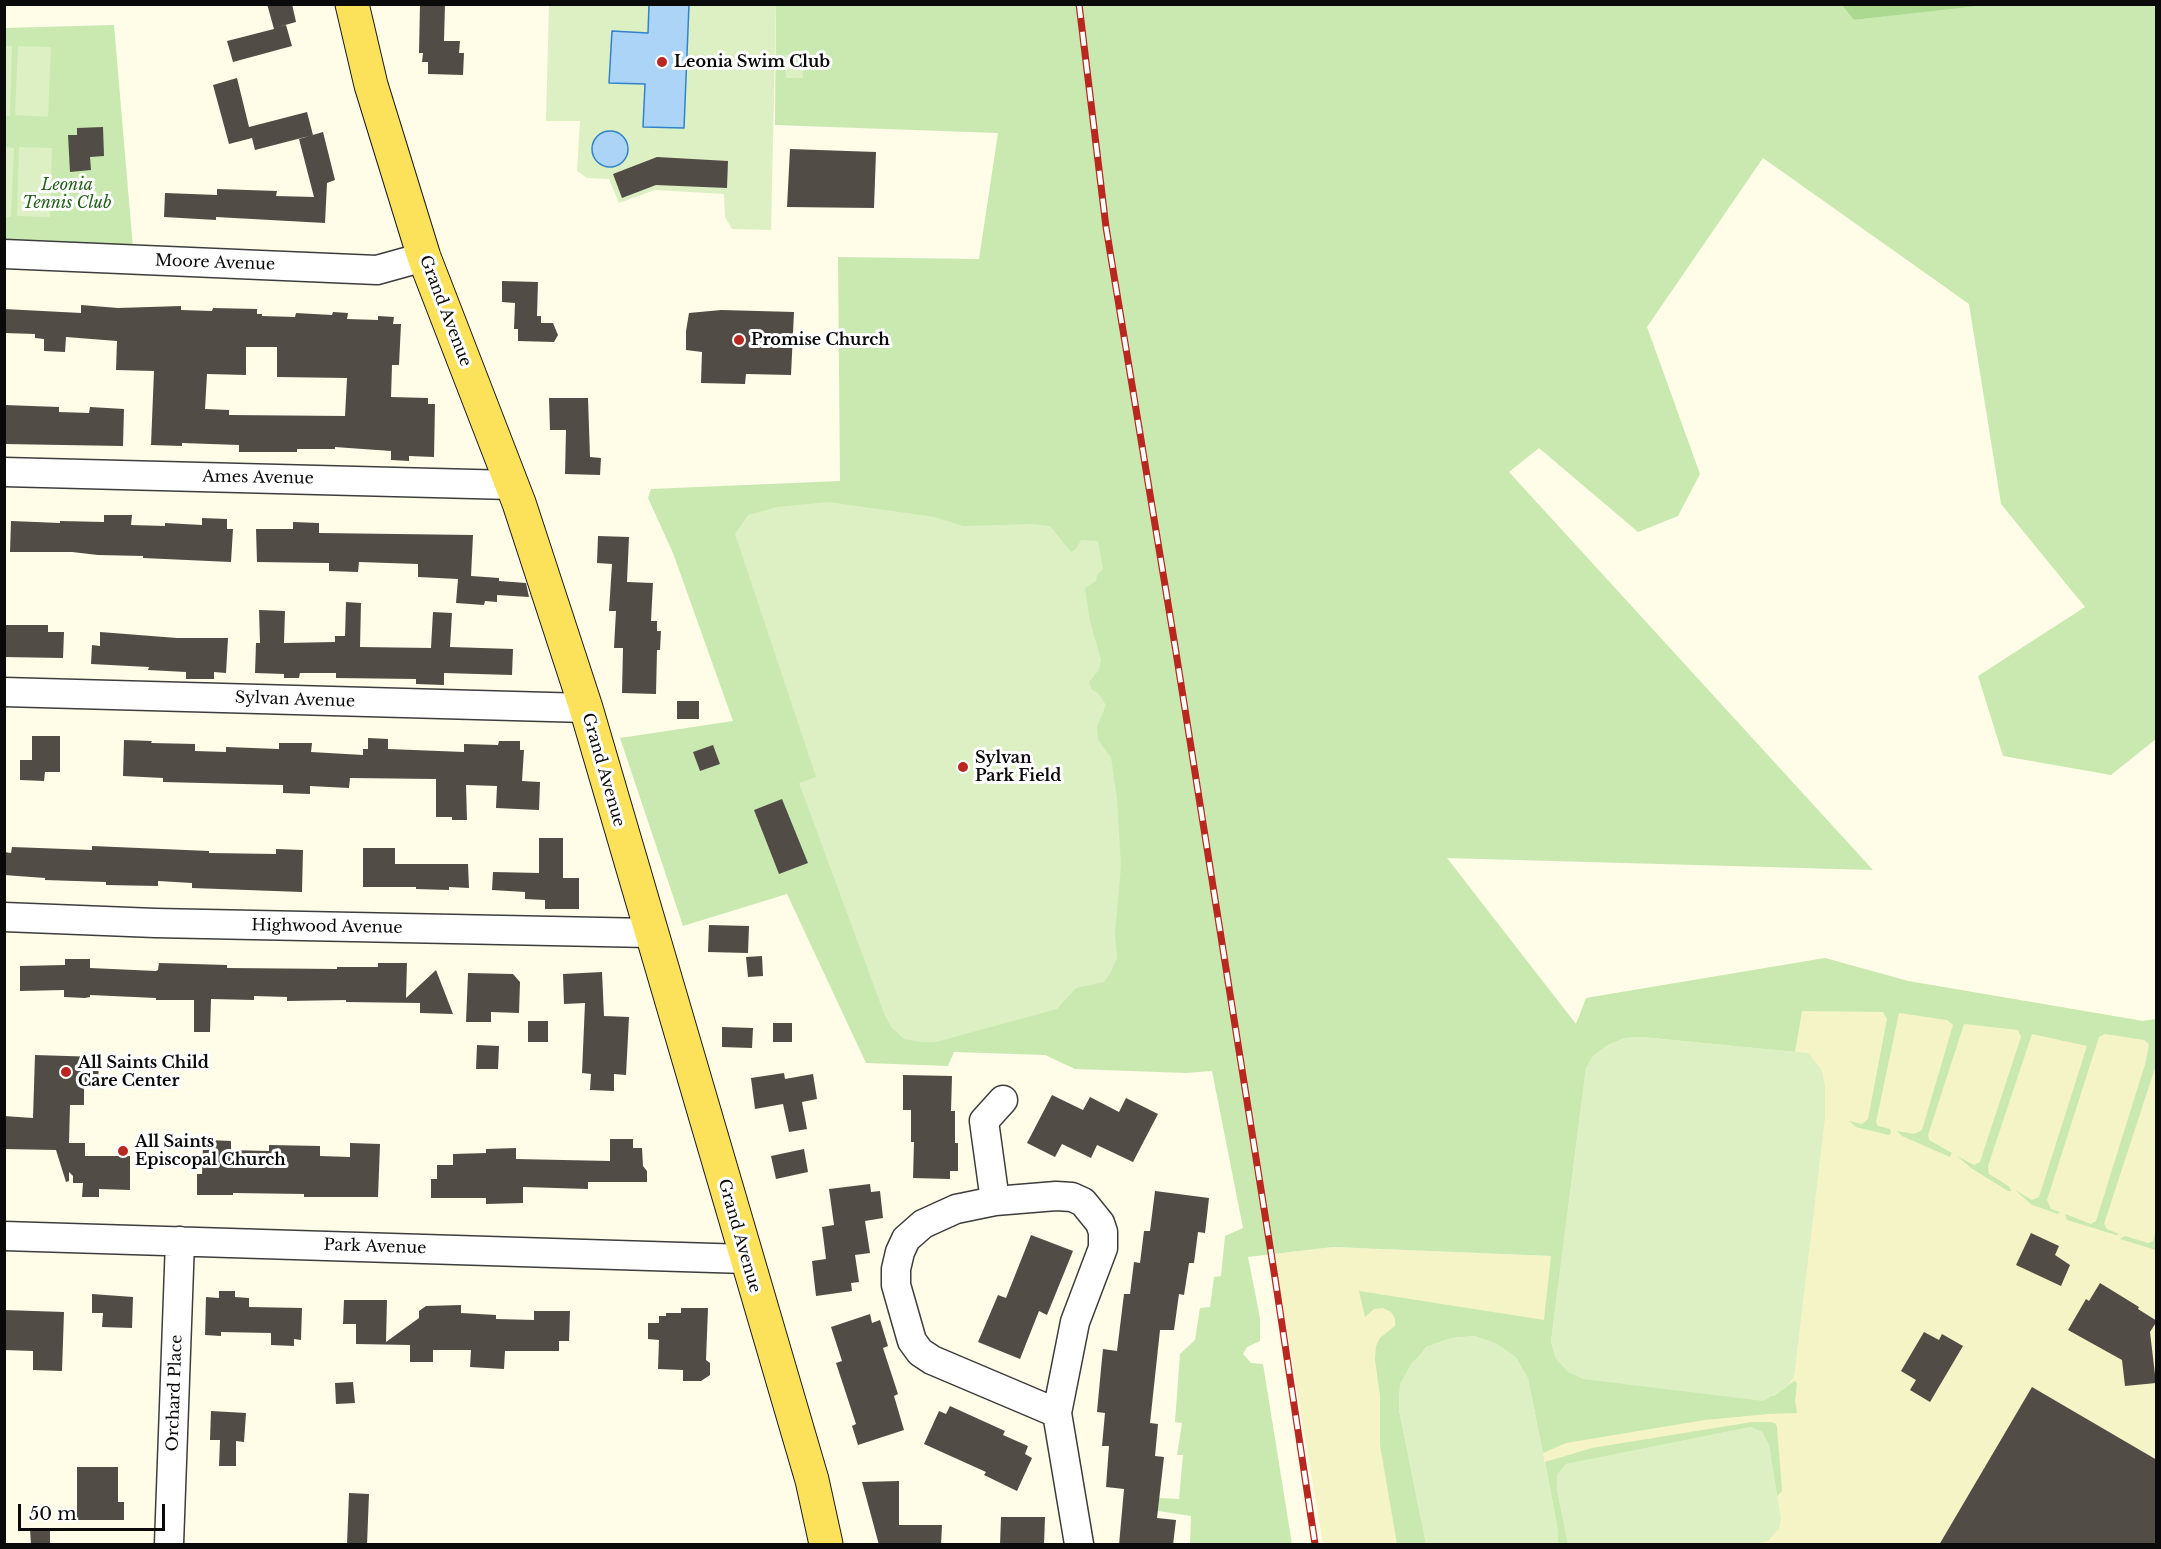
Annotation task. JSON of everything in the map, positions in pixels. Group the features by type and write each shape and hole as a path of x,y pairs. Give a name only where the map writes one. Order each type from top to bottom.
{"main road":[{"name":"Grand Avenue","path":"352,4 371,85 423,257 512,485 586,708 812,1480 826,1545"}],"street":[{"name":"Moore Avenue","path":"4,254 377,270 423,257"},
{"name":"Ames Avenue","path":"4,472 512,485"},
{"name":"Sylvan Avenue","path":"4,692 586,708"},
{"name":"Highwood Avenue","path":"4,917 166,924 651,933"},
{"path":"995,1201 984,1121 1003,1100"},
{"path":"1057,1413 932,1360 920,1352 912,1341 896,1285 896,1269 906,1239 923,1224 956,1209 1038,1196 1072,1197 1083,1202 1100,1223 1103,1232 1103,1248 1075,1322 1057,1413 1079,1545"},
{"name":"Park Avenue","path":"4,1236 746,1259"},
{"name":"Orchard Place","path":"169,1545 180,1241"}],"green space":[{"path":"1842,4 1854,20 1985,4 2156,5 2156,739 2111,775 2003,756 1978,676 2085,607 2001,504 1969,304 1763,158 1647,327 1700,474 1678,516 1638,532 1539,448 1509,472 1873,870 1447,858 1576,1024 1586,998 1825,958 1908,981 2143,1021 2156,1019 2156,1065 2104,1224 2107,1229 2119,1234 2067,1220 2065,1214 2091,1224 2096,1221 2146,1061 2149,1044 2144,1040 2105,1034 2099,1037 2047,1200 2051,1209 2060,1212 2058,1214 2032,1205 2015,1190 2032,1200 2039,1197 2087,1046 2032,1034 1988,1166 1989,1174 2010,1187 2011,1191 2008,1191 1971,1168 1957,1156 1974,1165 1980,1162 2021,1037 2018,1030 1964,1024 1928,1135 1929,1140 1952,1153 1950,1157 1902,1136 1897,1131 1914,1134 1922,1130 1953,1025 1947,1020 1899,1013 1876,1122 1878,1126 1890,1129 1889,1135 1856,1127 1849,1121 1862,1124 1868,1119 1887,1019 1883,1012 1802,1011 1795,1052 1642,1037 1625,1038 1608,1045 1593,1056 1586,1068 1551,1342 1556,1359 1774,1396 1794,1381 1797,1383 1795,1401 1797,1413 1705,1420 1566,1443 1543,1453 1528,1378 1475,1336 1451,1338 1426,1347 1400,1384 1399,1410 1426,1544 1397,1544 1380,1445 1380,1396 1375,1360 1376,1346 1380,1338 1395,1326 1395,1318 1391,1312 1383,1308 1374,1309 1365,1317 1359,1291 1544,1320 1551,1256 1333,1247 1248,1257 1260,1318 1260,1341 1247,1347 1243,1354 1251,1363 1263,1364 1292,1544 1190,1544 1191,1516 1158,1511 1159,1498 1179,1499 1183,1455 1177,1455 1182,1423 1175,1422 1180,1354 1195,1340 1200,1308 1210,1307 1214,1277 1221,1276 1225,1236 1243,1228 1212,1071 1186,1073 1075,1069 1045,1055 954,1052 948,1066 866,1063 787,894 683,926 620,738 733,721 673,553 648,498 651,489 840,481 838,257 979,259 998,133 775,125 776,5"},
{"name":"Leonia Swim Club","path":"549,5 776,5 771,230 732,229 725,217 724,194 655,190 619,203 609,179 587,178 577,171 580,121 546,121"},
{"path":"1842,5 1985,5 1854,20"},
{"name":"Leonia Tennis Club","path":"114,25 134,260 5,254 5,28"},
{"path":"5,46 12,46 10,116 5,116"},
{"path":"18,46 51,47 48,117 15,115"},
{"path":"802,54 803,78 786,78 785,55"},
{"path":"5,147 14,148 11,217 5,217"},
{"path":"19,147 52,148 50,217 17,216"},
{"name":"Sylvan Park Field","path":"828,502 935,517 963,526 1032,524 1050,526 1071,552 1076,549 1081,540 1098,541 1103,569 1097,575 1096,581 1085,588 1090,621 1101,660 1099,670 1089,682 1092,690 1098,693 1106,705 1097,727 1098,740 1111,757 1117,798 1121,866 1115,933 1117,958 1104,982 1076,988 1057,1009 936,1042 904,1039 891,1027 885,1016 799,783 816,777 735,534 748,515 777,507"},
{"path":"1825,958 1908,981 2143,1021 2156,1019 2156,1544 1323,1544 1274,1254 1333,1247 1551,1256 1586,998"},
{"path":"1642,1037 1808,1053 1821,1069 1825,1086 1825,1118 1794,1377 1786,1388 1763,1401 1583,1379 1568,1372 1556,1359 1551,1342 1586,1068 1593,1056 1608,1045 1625,1038"},
{"path":"2156,1229 2156,1250 2120,1239 2125,1236 2148,1243 2153,1241"},
{"path":"1475,1336 1496,1343 1516,1357 1528,1378 1557,1525 1558,1544 1426,1544 1399,1410 1400,1384 1411,1364 1427,1347 1451,1338"},
{"path":"1752,1422 1775,1423 1777,1427 1782,1491 1777,1496 1769,1445 1762,1432 1751,1427 1567,1464 1557,1475 1557,1489 1568,1544 1558,1544 1557,1525 1545,1462 1592,1448"},
{"path":"1751,1427 1762,1432 1769,1445 1781,1519 1779,1528 1768,1541 1753,1544 1568,1544 1557,1489 1557,1474 1566,1464"}],"water":[{"path":"649,5 689,5 684,128 643,127 645,84 609,83 612,31 648,33"},
{"path":"610,131 623,136 628,149 623,162 610,167 597,162 592,149 597,136"}],"building":[{"path":"267,4 292,4 296,22 278,27 286,25 292,46 233,62 227,41 274,29"},
{"path":"420,4 445,4 444,41 460,41 459,53 464,53 463,75 428,74 428,62 422,62 423,53 419,53"},
{"path":"237,78 249,127 307,112 313,135 255,150 252,138 229,144 213,85"},
{"path":"103,127 104,156 90,157 91,170 70,172 68,135 77,135 77,128"},
{"path":"323,132 335,180 327,183 325,223 216,217 216,220 164,217 165,193 217,195 217,189 277,191 276,196 314,197 299,139"},
{"path":"790,149 876,152 874,208 787,207"},
{"path":"657,157 728,161 727,188 656,185 622,198 613,174"},
{"path":"502,281 538,282 537,316 541,316 541,323 553,323 558,335 554,342 518,341 518,329 514,329 515,303 502,302"},
{"path":"81,305 118,308 181,306 181,310 257,309 257,314 262,314 262,316 295,317 296,313 332,315 333,312 348,313 347,319 378,320 378,316 394,317 393,324 401,324 399,365 392,365 391,397 428,398 428,404 435,404 434,457 409,456 409,461 391,460 391,451 335,447 335,449 297,449 297,452 239,452 239,445 182,443 182,446 151,445 154,371 116,370 117,341 66,337 65,352 44,351 44,339 35,338 35,334 4,333 4,309 81,313","holes":["246,347 277,347 277,377 347,378 345,416 229,415 229,410 205,409 207,374 246,375"]},
{"name":"Promise Church","path":"721,310 794,312 791,375 746,374 745,384 701,383 702,352 686,350 689,313"},
{"path":"549,398 588,398 590,457 601,458 600,475 565,474 566,430 550,430"},
{"path":"4,405 59,407 59,412 89,413 90,407 124,409 123,446 4,444"},
{"path":"104,515 132,515 131,525 165,526 165,523 202,525 202,518 227,519 227,529 233,529 231,562 72,552 10,552 11,521 104,522"},
{"path":"293,522 319,523 319,533 473,535 471,576 526,583 529,597 497,595 497,602 485,601 484,605 456,603 458,579 418,577 418,564 359,562 358,572 329,571 329,563 257,562 256,529 293,529"},
{"path":"598,536 629,537 627,582 653,583 651,621 657,621 657,631 661,631 660,650 657,650 656,694 622,693 623,648 614,648 616,611 609,611 612,564 597,563"},
{"path":"346,602 361,603 360,647 431,648 433,612 452,613 450,647 513,649 512,675 444,673 444,685 416,684 416,679 336,678 336,673 300,673 299,678 284,678 284,674 255,673 256,643 260,643 259,610 285,611 284,643 335,642 335,636 345,636"},
{"path":"4,625 48,625 48,632 64,632 63,658 4,657"},
{"path":"100,632 177,638 228,638 226,673 214,672 214,679 186,679 186,672 148,670 149,667 91,664 92,645 100,646"},
{"path":"677,701 699,701 699,719 677,719"},
{"path":"32,736 60,736 60,772 45,772 44,781 20,780 20,760 32,760"},
{"path":"368,738 388,739 388,749 464,752 464,744 498,745 499,741 520,741 520,750 524,750 522,781 540,782 539,810 496,808 497,786 466,785 467,820 436,817 436,779 350,778 349,788 310,786 310,794 283,793 283,785 163,782 163,778 123,776 124,740 195,744 195,751 226,752 226,747 279,749 279,743 312,743 311,752 363,755 363,749 368,749"},
{"path":"713,745 720,764 700,771 693,752"},
{"path":"782,799 808,863 779,874 754,810"},
{"path":"539,838 563,838 563,878 579,878 579,909 545,909 545,900 525,899 525,892 492,890 493,872 539,873"},
{"path":"92,846 209,851 209,853 276,854 276,849 303,850 302,892 192,888 192,883 158,881 158,886 106,885 106,882 45,880 45,878 4,875 4,852 11,853 12,847 92,850"},
{"path":"363,848 395,848 395,864 468,864 469,888 449,887 449,890 416,889 416,887 363,887"},
{"path":"709,925 749,926 748,953 708,952"},
{"path":"762,956 763,976 748,977 746,957"},
{"path":"65,959 90,959 90,968 156,971 159,963 227,965 227,968 337,969 337,967 378,967 378,963 407,963 406,998 436,970 453,1014 420,1013 420,1003 346,1002 346,1000 287,1001 287,997 254,996 254,1000 211,999 210,1032 194,1032 194,1000 156,1000 156,998 90,995 85,998 64,997 64,990 20,991 20,966 65,965"},
{"path":"602,972 604,1016 629,1017 626,1075 614,1074 614,1091 590,1090 591,1074 582,1073 585,1003 564,1004 563,974"},
{"path":"468,973 513,974 520,982 519,1013 491,1012 491,1022 466,1022"},
{"path":"528,1021 548,1021 548,1042 528,1042"},
{"path":"773,1023 792,1023 792,1042 773,1042"},
{"path":"722,1027 753,1028 752,1048 722,1047"},
{"path":"477,1045 499,1046 498,1069 476,1069"},
{"path":"35,1055 99,1057 98,1088 84,1088 84,1105 70,1105 69,1143 85,1143 85,1156 130,1156 130,1190 99,1189 99,1197 82,1197 83,1183 73,1183 73,1176 69,1172 69,1181 66,1182 56,1150 4,1149 4,1116 33,1118"},
{"path":"784,1073 785,1079 813,1074 817,1099 802,1102 807,1129 789,1132 783,1104 755,1109 751,1078"},
{"path":"903,1075 952,1076 951,1111 955,1111 958,1171 950,1171 950,1179 913,1178 914,1142 911,1142 911,1110 903,1110"},
{"path":"1052,1095 1083,1110 1090,1097 1119,1112 1126,1098 1158,1114 1133,1162 1097,1145 1091,1158 1062,1144 1055,1157 1027,1143"},
{"path":"610,1139 633,1139 633,1148 642,1148 647,1182 588,1182 588,1189 523,1187 523,1203 486,1204 486,1198 431,1198 431,1179 437,1179 437,1165 453,1165 453,1154 486,1153 486,1149 516,1148 516,1159 610,1161"},
{"path":"209,1140 231,1141 231,1150 269,1151 269,1145 320,1146 320,1156 350,1157 350,1143 380,1144 378,1197 304,1197 304,1194 233,1193 233,1195 197,1195 197,1174 202,1174 203,1146 209,1146"},
{"path":"804,1149 808,1172 776,1179 771,1156"},
{"path":"870,1184 871,1192 880,1191 883,1218 865,1221 870,1253 855,1255 859,1282 851,1283 852,1291 816,1296 812,1261 826,1259 822,1227 834,1225 829,1189"},
{"path":"1155,1191 1209,1198 1205,1233 1198,1232 1194,1263 1189,1263 1184,1295 1179,1294 1174,1330 1160,1330 1150,1423 1158,1424 1155,1456 1164,1457 1157,1518 1176,1520 1173,1545 1119,1545 1124,1489 1106,1487 1109,1446 1102,1446 1105,1413 1097,1412 1103,1349 1117,1351 1124,1294 1130,1294 1134,1262 1140,1263 1144,1231 1150,1231"},
{"path":"2031,1233 2059,1246 2055,1255 2070,1265 2061,1286 2016,1265"},
{"path":"1031,1235 1073,1251 1047,1315 1039,1311 1020,1359 978,1342 998,1295 1006,1298"},
{"path":"2100,1283 2157,1321 2150,1332 2156,1383 2125,1386 2122,1360 2068,1330 2086,1299 2089,1301"},
{"path":"219,1291 235,1291 235,1297 249,1298 249,1307 302,1308 301,1340 294,1339 294,1346 271,1345 271,1333 221,1332 221,1336 205,1335 206,1297 219,1298"},
{"path":"92,1294 133,1297 132,1328 102,1327 103,1313 92,1313"},
{"path":"344,1300 387,1300 386,1342 419,1318 419,1311 426,1306 461,1305 461,1313 496,1315 496,1319 534,1320 534,1311 570,1311 569,1341 559,1341 559,1351 505,1351 504,1369 470,1367 471,1350 433,1350 433,1362 410,1362 410,1345 356,1344 356,1324 343,1324"},
{"path":"681,1308 708,1308 706,1360 710,1363 710,1375 701,1381 683,1381 683,1370 658,1369 659,1340 648,1339 648,1323 659,1323 659,1316 666,1316 666,1313 681,1313"},
{"path":"4,1310 64,1312 62,1371 33,1370 33,1351 4,1350"},
{"path":"870,1314 872,1323 880,1320 888,1346 883,1348 898,1394 894,1396 904,1430 858,1445 852,1426 856,1424 836,1363 842,1361 831,1327"},
{"path":"1924,1332 1939,1340 1942,1334 1963,1346 1930,1402 1910,1390 1916,1380 1901,1371"},
{"path":"353,1382 355,1403 336,1404 335,1383"},
{"path":"2032,1387 2157,1460 2157,1545 1939,1545"},
{"path":"950,1406 1005,1431 1003,1435 1028,1446 1025,1454 1032,1458 1017,1491 984,1475 986,1472 924,1444 939,1411 946,1414"},
{"path":"211,1411 246,1413 244,1442 236,1441 236,1466 219,1466 220,1440 210,1440"},
{"path":"77,1467 118,1467 118,1502 124,1502 124,1520 77,1520"},
{"path":"899,1481 899,1525 942,1525 941,1545 879,1545 862,1482"},
{"path":"349,1493 369,1494 367,1545 347,1545"},
{"path":"1001,1517 1045,1517 1044,1545 1000,1545"},
{"path":"50,1528 50,1545 31,1545 30,1529"}],"railway":[{"path":"1079,4 1106,227 1175,646 1315,1544"}],"place":[{"name":"Leonia Swim Club","path":"662,62"},
{"name":"Promise Church","path":"739,340"},
{"name":"Sylvan Park Field","path":"963,767"},
{"name":"All Saints Child Care Center","path":"66,1072"},
{"name":"All Saints Episcopal Church","path":"123,1151"}]}
